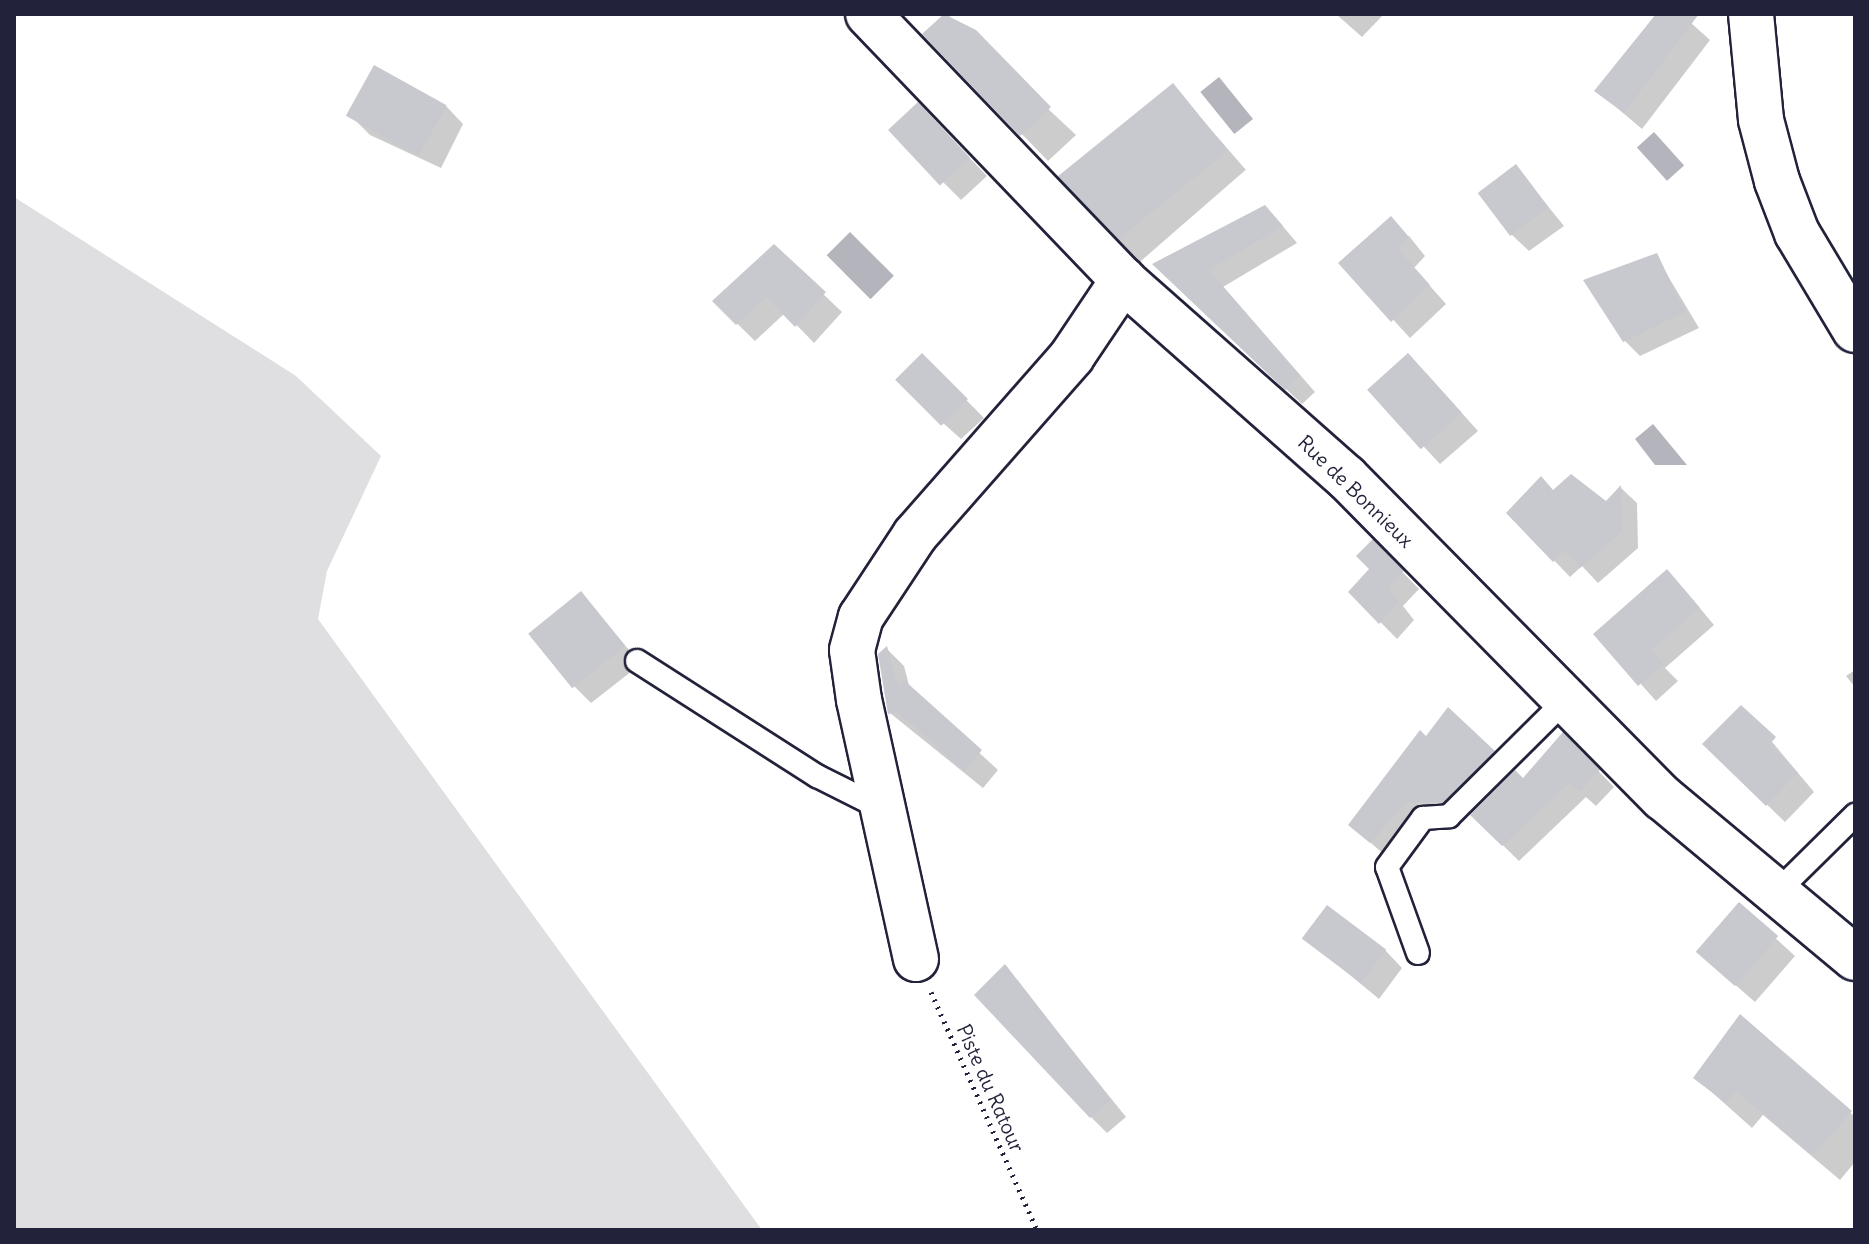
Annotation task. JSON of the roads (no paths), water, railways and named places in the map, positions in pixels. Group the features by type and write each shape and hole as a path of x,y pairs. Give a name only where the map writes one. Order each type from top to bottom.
{"street":[{"name":"Rue de Bonnieux","path":"868,14 1123,280 1346,477 1663,798 1855,958"},
{"path":"1751,14 1761,120 1777,181 1797,233 1855,330"},
{"path":"916,959 852,650 861,617 915,535 1072,356 1123,280"}],"lane":[{"path":"637,661 817,776 883,809"},
{"path":"1418,953 1387,867 1423,818 1449,816 1566,700"},
{"path":"1777,892 1855,815"}]}
